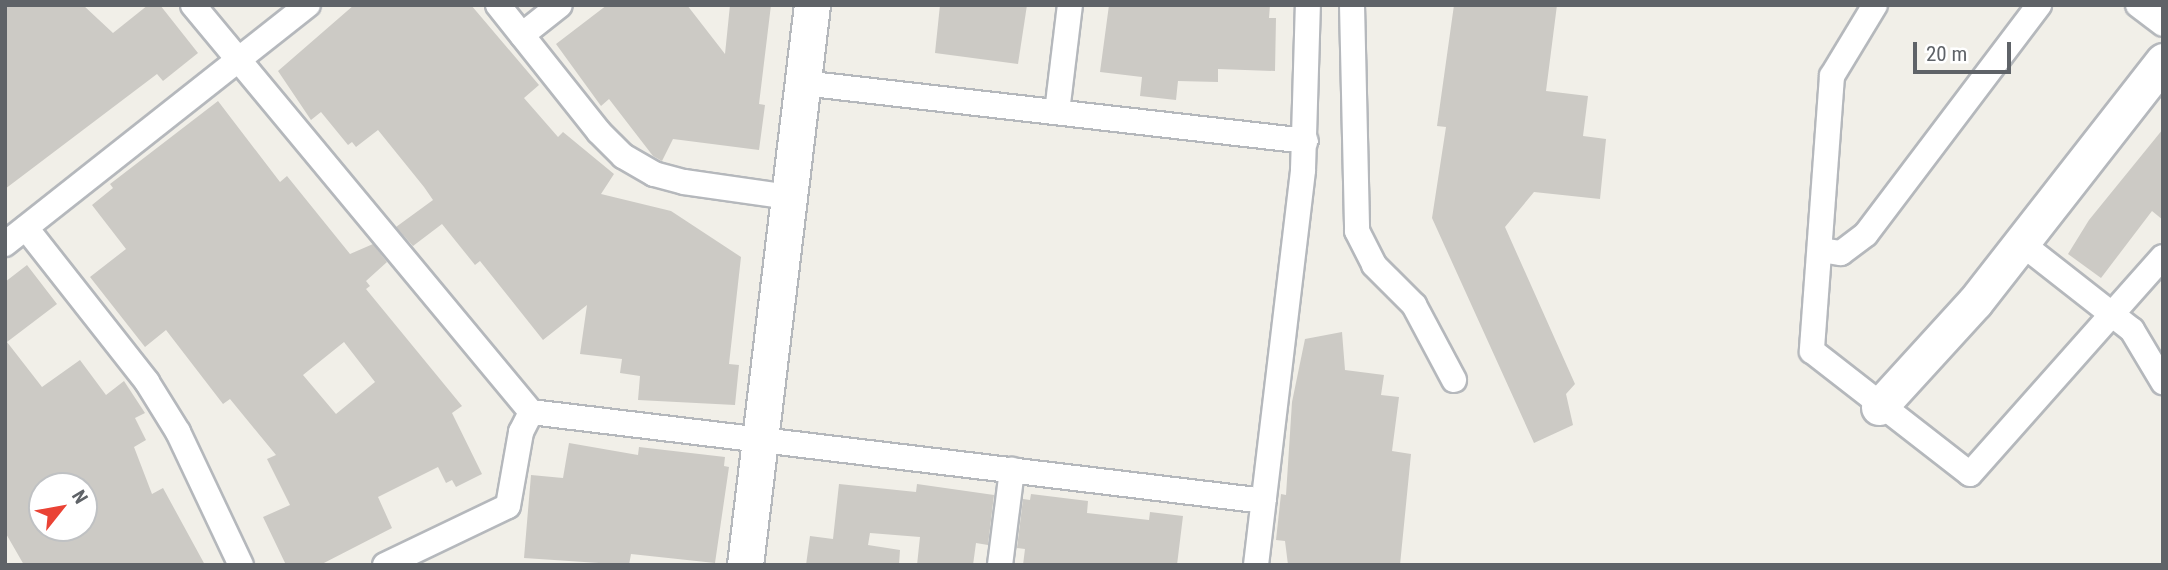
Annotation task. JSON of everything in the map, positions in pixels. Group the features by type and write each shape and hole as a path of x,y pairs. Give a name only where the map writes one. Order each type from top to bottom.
{"street":[{"path":"193,5 531,412 1264,502"},
{"path":"5,244 309,5"},
{"path":"498,5 598,132 624,156 654,174 684,182 790,197"},
{"path":"522,34 560,5"},
{"path":"745,565 813,5"},
{"path":"1057,112 1070,5"},
{"path":"1256,565 1306,141 1308,5"},
{"path":"1352,5 1357,231 1374,265 1413,305 1454,380"},
{"path":"1875,5 1832,76 1812,351 1879,407 1970,474 2116,315 2163,257"},
{"path":"1821,250 1841,253 1866,234 2039,5"},
{"path":"2138,5 2163,24"},
{"path":"1879,407 1975,302 2163,61"},
{"path":"803,83 1306,141"},
{"path":"26,228 147,382 178,432 241,565"},
{"path":"2021,243 2132,330 2163,382"},
{"path":"385,565 508,506 521,432 531,412"},
{"path":"1000,565 1012,470"}],"building":[{"path":"5,5 83,5 113,33 148,5 160,5 198,53 163,81 157,74 5,189"},
{"path":"354,5 471,5 539,85 524,98 558,137 563,132 614,174 601,194 671,211 741,257 729,364 739,365 735,405 638,400 640,376 620,373 622,359 580,354 587,305 543,340 480,261 475,265 442,224 413,246 396,227 433,200 424,187 378,130 356,147 352,142 348,145 321,112 311,120 278,71"},
{"path":"607,5 687,5 725,54 730,5 771,5 759,104 765,105 759,150 673,139 662,161 653,156 609,99 601,106 556,44"},
{"path":"940,5 1027,5 1018,64 935,53"},
{"path":"1109,5 1270,5 1269,18 1276,18 1275,71 1218,69 1218,82 1178,81 1176,100 1140,96 1142,77 1100,72"},
{"path":"1454,5 1557,5 1546,91 1588,96 1583,136 1606,139 1600,199 1534,192 1505,227 1575,384 1566,394 1573,425 1534,443 1432,218 1446,127 1437,126"},
{"path":"218,101 280,182 287,176 350,254 373,244 387,262 366,281 370,286 366,289 462,406 452,413 482,474 456,487 452,480 446,483 438,467 378,497 392,528 320,565 286,565 263,517 290,505 267,459 276,455 230,399 223,404 166,330 145,347 90,277 126,249 92,205 113,188 110,184","holes":["344,342 375,382 336,414 303,375"]},
{"path":"2163,129 2163,220 2152,211 2101,278 2068,254 2089,220"},
{"path":"27,265 57,304 7,342 42,387 80,360 106,395 124,381 145,413 135,418 146,440 134,447 152,494 163,488 205,565 24,565 5,532 5,282"},
{"path":"1342,332 1345,370 1384,375 1381,395 1399,397 1392,451 1411,454 1400,565 1288,565 1285,541 1276,540 1281,494 1286,495 1292,402 1305,339"},
{"path":"569,443 638,455 639,447 725,457 724,466 729,467 715,563 631,554 629,565 524,558 531,475 563,478"},
{"path":"839,484 916,492 917,484 994,495 988,545 976,543 973,565 917,565 920,537 870,533 868,545 900,550 899,565 806,565 810,536 833,539"},
{"path":"1031,494 1088,501 1087,513 1149,520 1150,512 1183,516 1177,565 1023,565 1025,549 1017,548 1023,499 1030,500"}]}
